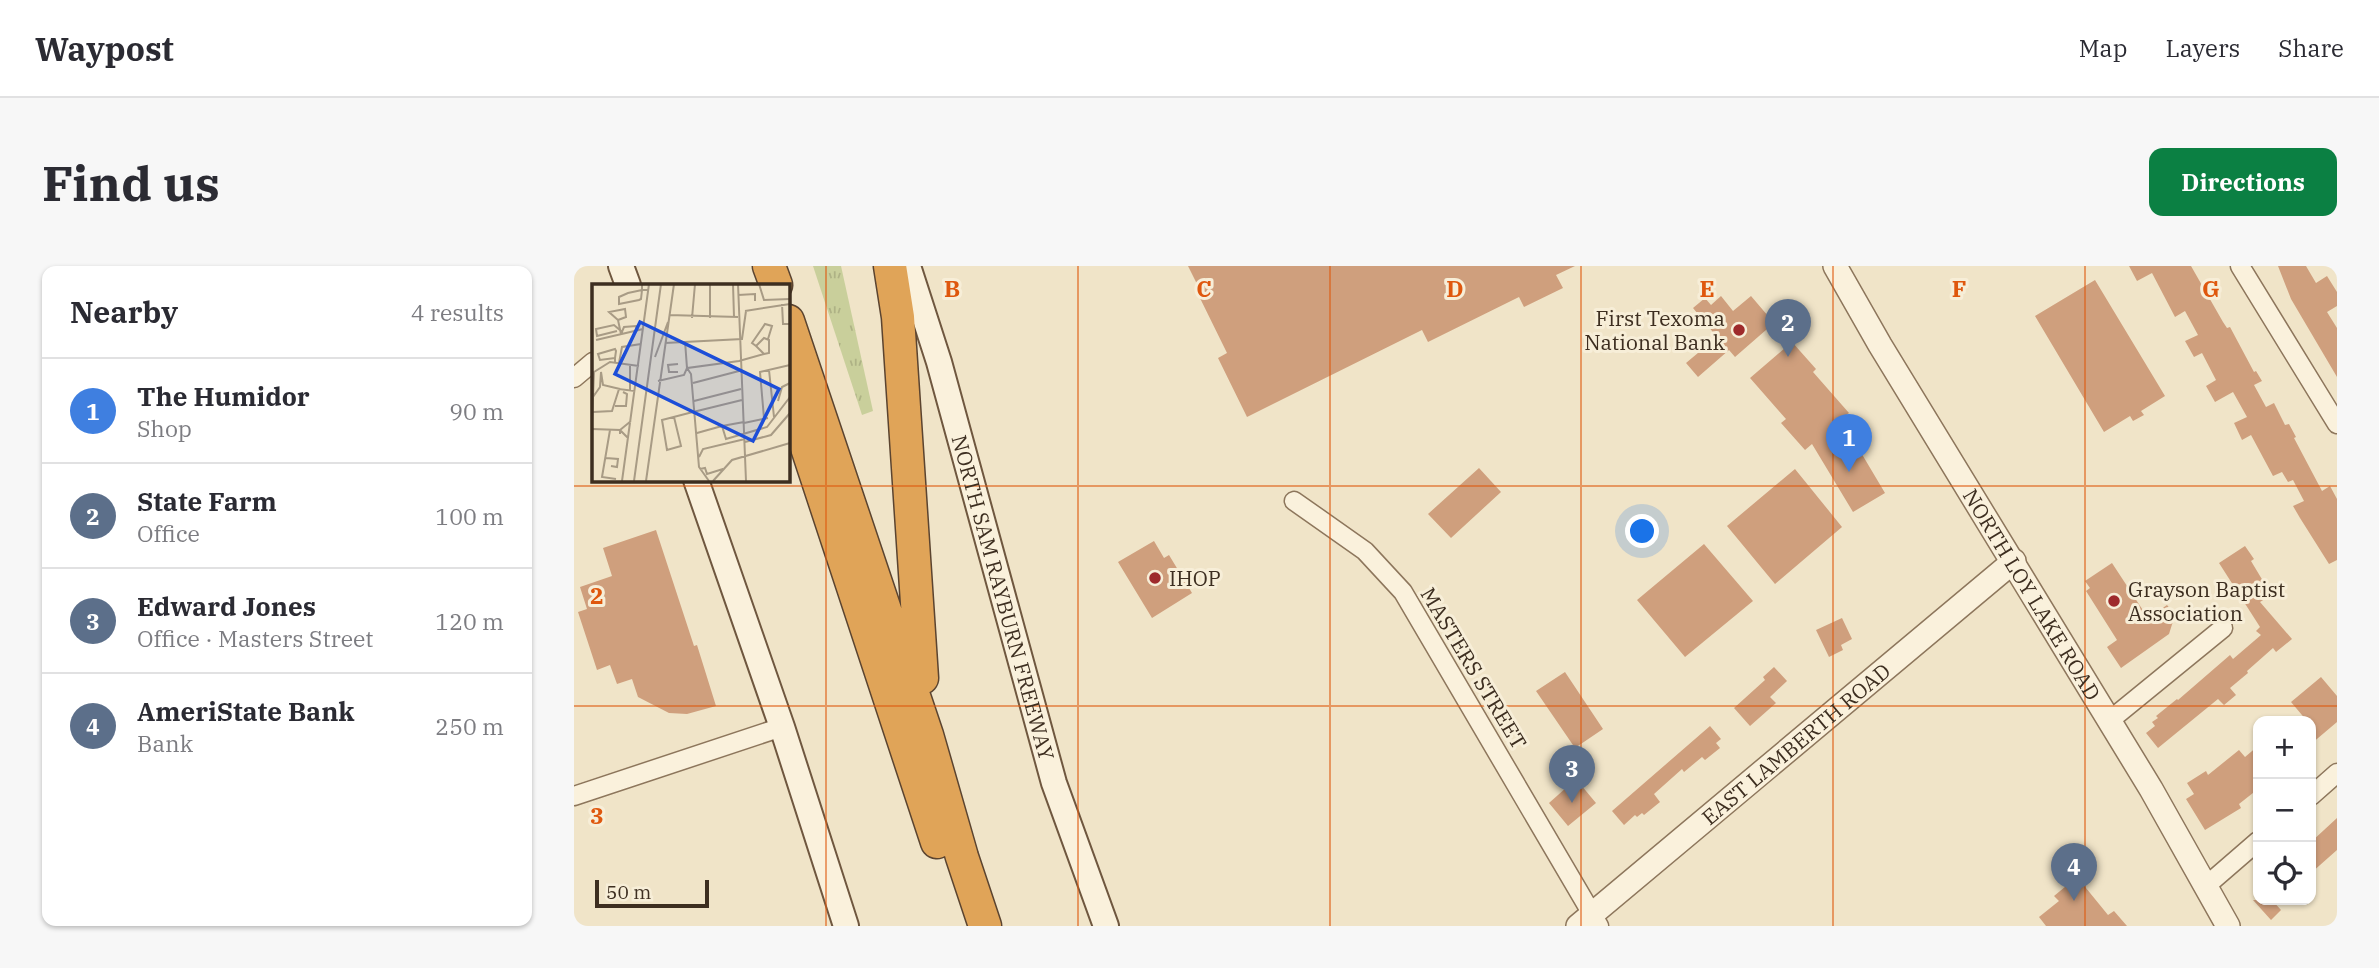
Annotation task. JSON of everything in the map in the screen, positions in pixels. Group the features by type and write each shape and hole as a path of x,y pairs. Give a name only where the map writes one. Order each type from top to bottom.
{"highway":[{"path":"746,266 753,284"},
{"path":"769,266 776,284"},
{"path":"890,266 898,317 917,635 927,735"},
{"path":"789,324 927,735 985,926"},
{"path":"789,393 965,926"}],"main road":[{"path":"621,266 628,284"},
{"name":"NORTH SAM RAYBURN FREEWAY","path":"908,266 939,362 1054,783 1106,926"},
{"path":"696,481 782,727 846,926"}],"street":[{"name":"NORTH LOY LAKE ROAD","path":"1835,266 1887,357 2014,561 2228,926"},
{"path":"2240,266 2337,424"},
{"path":"574,377 592,363"},
{"name":"MASTERS STREET","path":"1294,502 1365,551 1403,592 1590,922"},
{"name":"EAST LAMBERTH ROAD","path":"1590,922 2014,561"},
{"path":"2109,721 2223,628"},
{"path":"574,796 782,727"},
{"path":"2316,792 2337,773"},
{"path":"2206,886 2257,842"}],"green space":[{"path":"813,266 841,266 873,411 862,415"}],"building":[{"path":"1188,266 1575,266 1556,275 1563,288 1524,307 1519,297 1428,342 1422,330 1247,417 1218,358 1227,353 1196,290 1199,288"},
{"path":"2129,266 2191,266 2223,322 2227,328 2230,327 2254,372 2256,371 2262,381 2254,385 2266,407 2274,403 2285,425 2289,424 2322,491 2330,486 2337,499 2337,560 2329,564 2293,506 2304,501 2293,480 2288,482 2282,472 2273,476 2251,435 2242,440 2234,423 2247,417 2233,392 2215,402 2206,386 2216,380 2202,353 2194,357 2185,341 2198,335 2185,311 2175,317 2152,273 2137,281"},
{"path":"2278,266 2306,266 2316,283 2327,276 2337,292 2337,306 2327,312 2337,328 2337,377 2291,299"},
{"path":"2095,280 2165,396 2141,411 2144,415 2133,421 2130,416 2104,432 2035,316"},
{"name":"First Texoma National Bank","path":"1721,296 1733,311 1751,296 1774,323 1735,357 1729,350 1698,377 1686,363 1717,337 1693,308 1705,298 1711,305"},
{"path":"1792,342 1816,369 1813,372 1849,413 1841,419 1885,493 1853,512 1812,444 1805,450 1781,423 1786,419 1750,378"},
{"path":"1479,468 1501,492 1451,538 1428,514"},
{"path":"1795,469 1842,527 1775,584 1727,526"},
{"path":"656,530 716,706 687,714 669,713 638,697 632,679 617,684 610,665 597,670 578,612 587,609 580,587 612,576 603,548"},
{"name":"IHOP","path":"1154,541 1164,558 1169,555 1192,593 1152,618 1118,562"},
{"path":"1704,544 1753,601 1685,657 1637,600"},
{"path":"2245,546 2254,559 2251,561 2263,581 2259,583 2268,597 2260,602 2292,639 2276,652 2273,648 2247,671 2248,673 2230,688 2236,695 2224,705 2218,699 2158,748 2146,733 2155,726 2152,722 2158,718 2156,716 2230,655 2233,659 2261,635 2256,631 2260,627 2219,563"},
{"path":"2112,563 2148,618 2167,605 2175,615 2169,634 2121,668 2107,647 2117,640 2086,591 2090,588 2085,581"},
{"path":"1842,618 1852,639 1841,645 1843,650 1829,657 1816,630"},
{"path":"1774,667 1787,681 1770,697 1776,703 1750,726 1734,708 1765,680 1763,677"},
{"path":"1565,672 1603,729 1575,748 1536,691"},
{"path":"2321,677 2337,696 2337,722 2316,740 2316,716 2303,716 2291,702"},
{"path":"1710,726 1721,739 1716,743 1720,748 1705,760 1702,757 1684,772 1682,769 1654,794 1660,802 1644,815 1635,815 1624,825 1612,811"},
{"path":"2239,750 2245,757 2253,750 2253,793 2239,804 2241,808 2205,830 2186,799 2194,794 2187,783 2206,771 2208,775"},
{"path":"1576,779 1596,803 1568,826 1549,803"},
{"path":"2337,818 2337,850 2316,869 2316,842 2316,837"},
{"path":"2077,877 2108,915 2114,911 2127,926 2046,926 2039,917 2059,901 2054,896"},
{"path":"2258,905 2276,905 2281,910 2271,920"}],"place":[{"name":"First Texoma National Bank","path":"1739,330"},
{"name":"State Farm","path":"1788,357"},
{"name":"The Humidor","path":"1849,472"},
{"name":"IHOP","path":"1155,578"},
{"name":"Grayson Baptist Association","path":"2114,601"},
{"name":"Edward Jones","path":"1572,803"},
{"name":"AmeriState Bank","path":"2074,901"}]}
